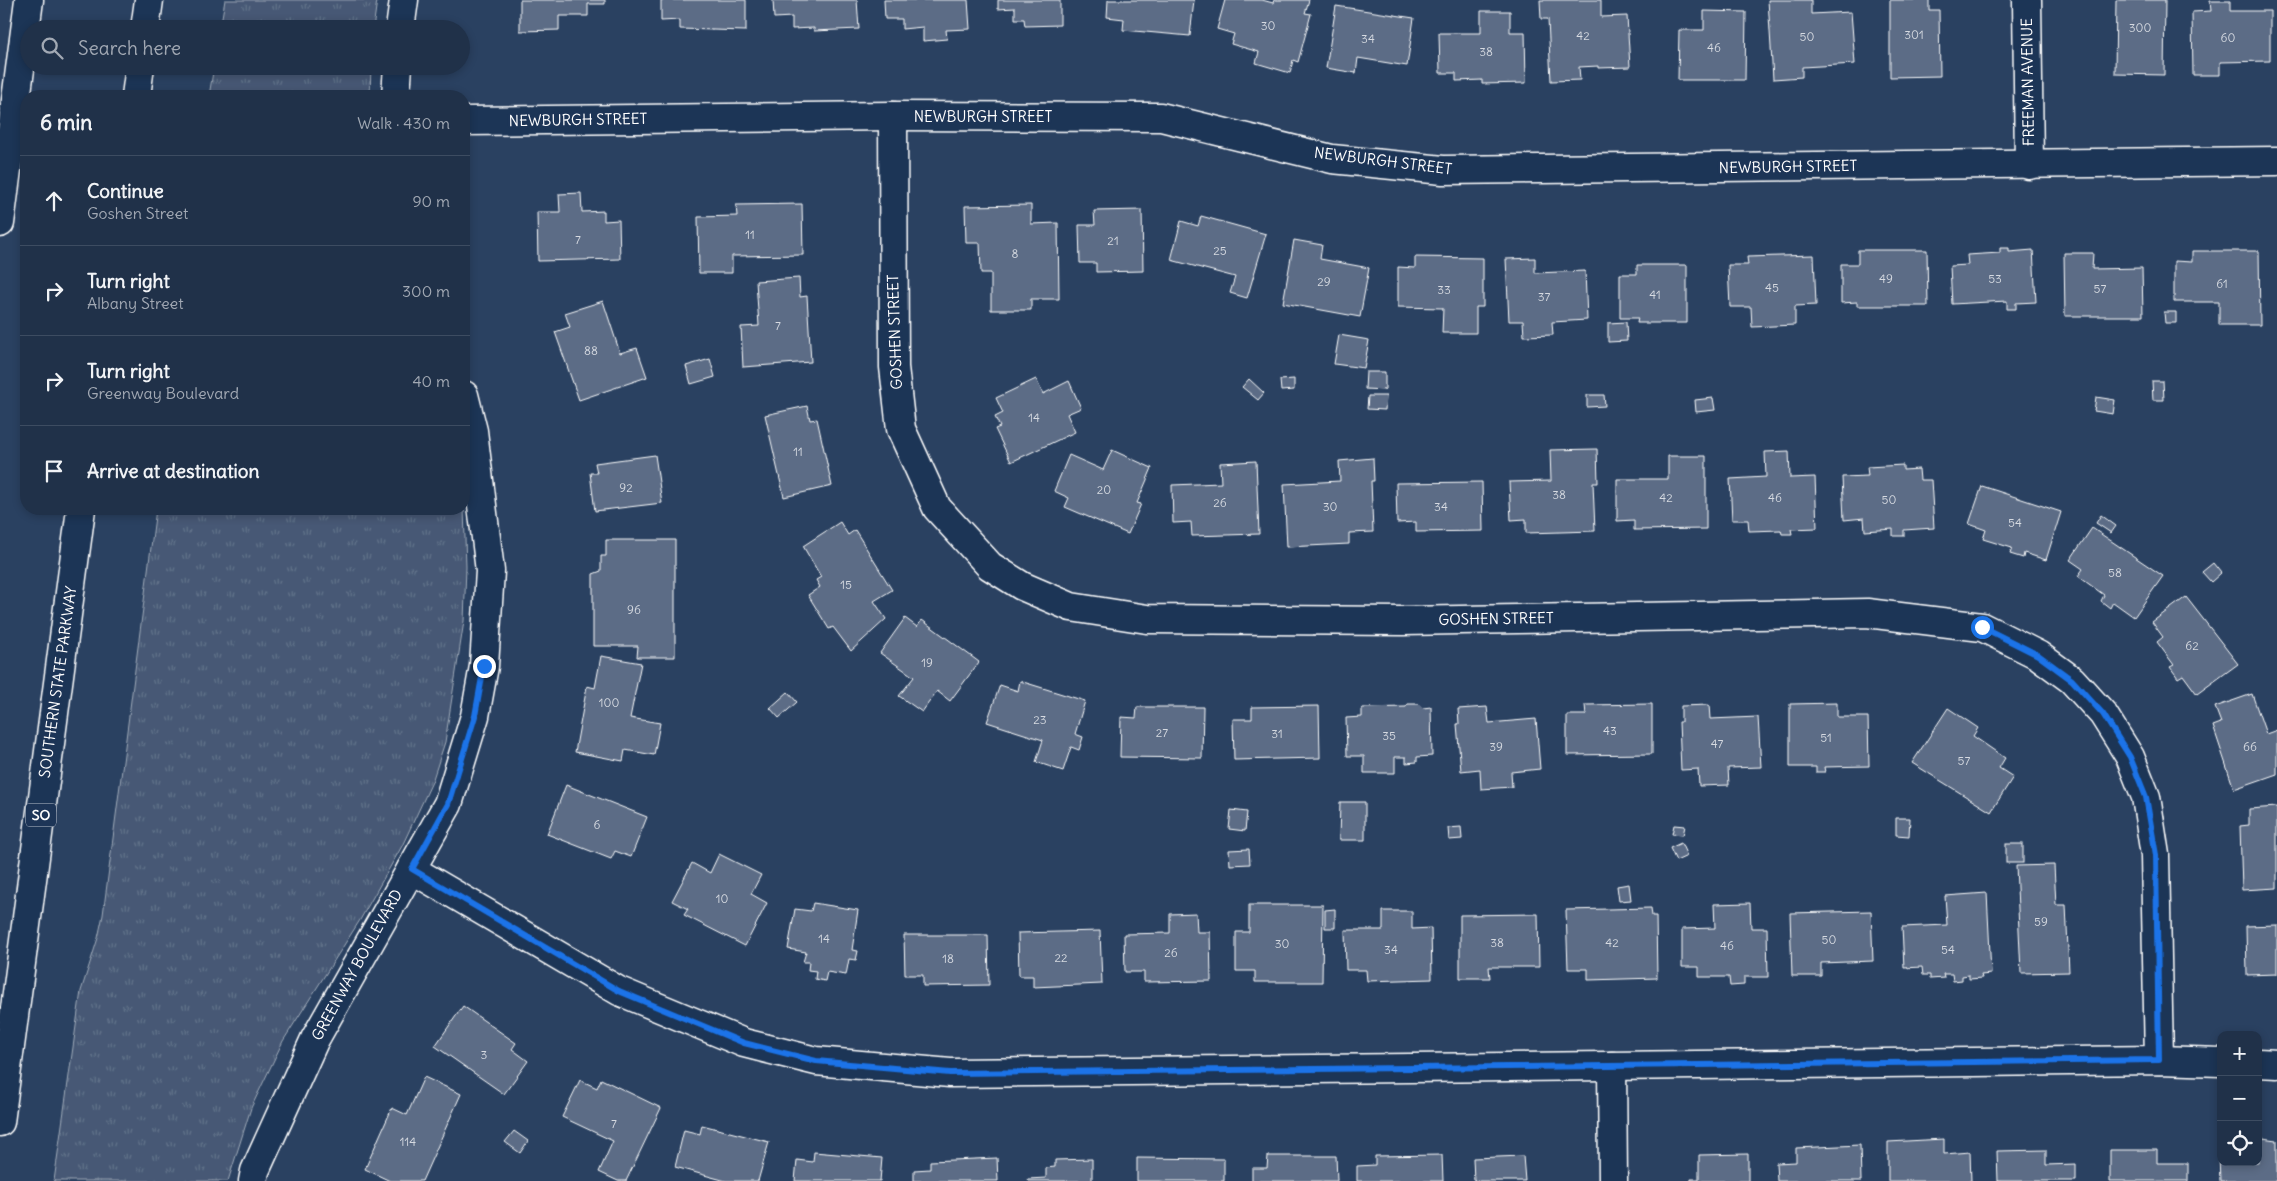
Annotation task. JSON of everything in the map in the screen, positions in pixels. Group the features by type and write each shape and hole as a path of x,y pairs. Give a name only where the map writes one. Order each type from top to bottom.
{"main road":[{"path":"26,20 29,0"},
{"path":"146,20 149,0"},
{"path":"401,20 404,0"},
{"name":"FREEMAN AVENUE","path":"2027,0 2029,165"},
{"path":"0,224 20,70"},
{"path":"137,90 139,75"},
{"path":"396,90 397,75"},
{"name":"NEWBURGH STREET","path":"470,121 892,116 1161,117 1332,159 1443,170 2277,161"},
{"name":"GOSHEN STREET","path":"892,116 894,367 901,429 937,508 990,566 1022,586 1071,607 1147,619 1403,621 1867,613 1982,627 2038,655 2072,680 2103,714 2130,757 2146,797 2156,855 2159,1060"},
{"name":"GREENWAY BOULEVARD","path":"253,1181 255,1171 314,1039 448,804 475,716 484,666 490,571 470,419"},
{"name":"SOUTHERN STATE PARKWAY","path":"0,1122 80,515"},
{"path":"412,869 619,991 744,1043 816,1061 950,1073 2159,1060 2217,1062"},
{"path":"2262,1063 2277,1064"},
{"path":"1612,1066 1613,1181"}],"green space":[{"path":"225,0 377,0 374,20 222,20"},
{"path":"212,75 371,75 370,90 210,90"},
{"path":"155,515 464,515 466,567 464,621 445,742 432,782 402,846 360,920 283,1041 251,1108 228,1181 54,1181 81,991 98,938 103,915"}],"building":[{"path":"520,0 605,0 605,4 588,4 588,16 559,16 559,30 520,31"},
{"path":"661,0 746,0 746,31 680,29 680,20 661,21"},
{"path":"773,0 857,0 859,29 814,31 814,28 792,29 792,17 774,18"},
{"path":"884,0 968,0 970,29 946,30 947,39 923,41 923,27 902,29 902,19 885,19"},
{"path":"998,0 1060,0 1060,25 1025,26 1024,19 1015,19 1015,8 998,9"},
{"path":"1108,0 1194,0 1190,36 1123,30 1124,19 1107,17"},
{"path":"1225,0 1262,0 1273,3 1274,0 1309,0 1305,13 1311,14 1298,62 1293,60 1290,73 1256,63 1259,52 1231,44 1234,34 1217,29"},
{"path":"1540,0 1601,0 1601,17 1627,16 1630,67 1579,67 1580,80 1551,81 1548,19 1541,19"},
{"path":"1768,0 1811,0 1811,14 1851,12 1855,64 1802,67 1802,77 1773,79"},
{"path":"1890,0 1929,0 1929,10 1939,10 1940,76 1890,77"},
{"path":"2116,0 2165,0 2164,75 2115,74"},
{"path":"2210,1 2230,1 2230,11 2270,11 2270,61 2220,62 2220,75 2193,75 2192,12 2211,11"},
{"path":"1336,6 1414,18 1407,66 1358,58 1356,73 1326,68"},
{"path":"1481,11 1510,11 1510,32 1525,32 1526,83 1482,84 1482,80 1456,81 1456,73 1440,73 1439,33 1481,33"},
{"path":"1704,11 1746,12 1745,80 1678,80 1679,30 1704,30"},
{"path":"581,193 582,212 604,211 604,221 619,220 620,259 538,261 537,212 560,212 559,194"},
{"path":"802,204 803,255 732,256 732,273 699,273 698,217 737,216 736,205"},
{"path":"1031,205 1031,224 1058,223 1059,299 1031,299 1031,310 991,310 991,273 981,273 980,243 966,243 965,206"},
{"path":"1142,210 1143,271 1096,272 1096,263 1080,263 1079,225 1095,225 1094,211"},
{"path":"1201,216 1266,234 1247,298 1230,293 1235,277 1171,260 1181,221 1198,226"},
{"path":"1294,240 1322,245 1320,259 1369,268 1360,317 1283,303"},
{"path":"2000,248 2009,248 2009,252 2033,250 2036,302 2016,303 2016,309 2007,309 2007,301 1952,304 1950,266 1968,265 1967,255 2000,253"},
{"path":"1858,250 1927,250 1928,306 1857,306 1857,302 1841,303 1841,264 1858,264"},
{"path":"2192,251 2259,251 2260,325 2219,325 2219,302 2174,302 2174,261 2192,262"},
{"path":"2064,253 2093,253 2092,269 2142,268 2143,316 2065,316"},
{"path":"1814,255 1816,305 1795,306 1795,325 1752,327 1751,307 1730,307 1728,265 1748,265 1747,257"},
{"path":"1415,257 1483,258 1483,307 1476,307 1476,333 1442,333 1443,308 1398,307 1398,267 1415,268"},
{"path":"1535,258 1535,273 1585,271 1587,320 1552,322 1553,335 1524,336 1523,321 1509,321 1506,259"},
{"path":"1637,265 1687,265 1687,323 1637,323 1638,318 1620,318 1620,274 1637,274"},
{"path":"799,278 800,297 807,296 811,362 743,367 741,327 759,326 756,281"},
{"path":"603,301 620,353 637,348 647,377 579,400 555,332 570,327 565,313"},
{"path":"2164,312 2176,312 2176,323 2165,323"},
{"path":"1626,322 1627,341 1608,342 1608,323"},
{"path":"1339,335 1369,340 1364,368 1334,364"},
{"path":"710,359 715,377 691,384 686,366"},
{"path":"1366,372 1385,372 1385,390 1365,389"},
{"path":"1036,379 1043,394 1069,381 1081,408 1067,414 1075,432 1011,462 995,429 1000,427 995,417 1003,413 996,398"},
{"path":"1249,379 1264,393 1258,400 1242,387"},
{"path":"1294,379 1294,390 1281,391 1280,380"},
{"path":"2152,381 2163,381 2164,400 2153,400"},
{"path":"1587,395 1604,395 1605,406 1587,407"},
{"path":"1368,396 1386,396 1385,410 1367,409"},
{"path":"2096,397 2115,400 2113,414 2094,411"},
{"path":"1713,398 1715,410 1696,412 1695,400"},
{"path":"807,406 810,420 817,419 832,486 784,497 765,415"},
{"path":"1597,449 1598,483 1593,483 1595,531 1526,533 1526,519 1511,520 1509,482 1551,481 1550,450"},
{"path":"1112,450 1152,468 1137,503 1141,504 1128,534 1065,507 1069,498 1054,491 1069,455 1103,470"},
{"path":"1789,451 1790,478 1815,477 1817,528 1791,529 1792,534 1782,534 1781,530 1749,531 1748,520 1732,520 1730,479 1766,477 1765,452"},
{"path":"655,455 662,503 595,511 590,473 597,473 595,463"},
{"path":"1668,456 1706,456 1706,529 1634,530 1634,520 1617,521 1617,479 1668,479"},
{"path":"1373,458 1374,481 1371,481 1373,532 1349,533 1349,544 1287,547 1284,484 1340,481 1339,461"},
{"path":"1256,461 1259,534 1192,536 1191,522 1173,523 1172,485 1221,483 1220,463"},
{"path":"1903,465 1903,470 1919,469 1920,480 1931,480 1934,528 1904,530 1904,536 1893,536 1893,529 1865,531 1864,518 1844,520 1842,477 1868,476 1867,467"},
{"path":"1482,482 1483,531 1416,532 1416,522 1397,523 1396,483"},
{"path":"1982,486 2061,512 2046,560 2024,553 2023,558 2010,554 2012,548 1983,539 1986,530 1969,524"},
{"path":"2101,515 2116,526 2111,533 2096,523"},
{"path":"840,522 848,535 855,530 892,590 874,601 886,619 851,651 833,627 829,629 808,595 820,587 816,580 821,577 803,546"},
{"path":"2092,528 2163,576 2134,617 2113,602 2110,608 2101,601 2104,595 2078,576 2083,569 2070,560"},
{"path":"606,540 675,540 675,657 637,657 638,646 593,646 593,574 601,571 601,556 606,556"},
{"path":"2213,563 2221,573 2211,582 2202,572"},
{"path":"2186,597 2238,664 2197,694 2183,675 2178,678 2170,667 2174,665 2157,642 2163,637 2152,622"},
{"path":"905,618 917,627 922,620 979,662 950,701 937,691 922,712 899,696 914,677 880,653"},
{"path":"601,656 641,663 630,718 660,723 654,755 625,750 623,761 575,752 587,686 595,688"},
{"path":"1020,681 1085,701 1075,734 1083,737 1079,750 1071,747 1063,771 1036,762 1043,740 987,722 1000,685 1018,691"},
{"path":"788,692 797,702 779,718 770,708"},
{"path":"2252,694 2266,734 2277,730 2277,774 2234,789 2213,726 2221,723 2215,707"},
{"path":"1837,703 1837,717 1868,717 1869,766 1824,767 1825,772 1816,772 1816,767 1790,767 1790,704"},
{"path":"1408,704 1419,704 1423,708 1431,707 1432,756 1417,757 1417,762 1406,763 1406,757 1395,757 1395,773 1364,773 1364,756 1347,756 1346,718 1362,717 1362,708 1406,707"},
{"path":"1652,704 1652,754 1567,755 1567,715 1586,715 1585,705"},
{"path":"1709,705 1710,719 1758,717 1761,767 1728,768 1729,785 1699,786 1698,769 1681,770 1679,722 1681,722 1681,706"},
{"path":"1319,706 1320,758 1234,760 1233,719 1252,719 1252,707"},
{"path":"1137,707 1203,707 1202,758 1120,757 1121,717 1136,718"},
{"path":"1487,707 1489,723 1536,719 1540,769 1511,772 1512,787 1481,789 1480,769 1461,771 1457,724 1459,724 1458,709"},
{"path":"1948,708 1978,728 1973,736 2005,758 1999,768 2013,777 1991,812 1912,763"},
{"path":"566,785 647,817 631,857 615,851 611,859 547,834"},
{"path":"1340,802 1365,802 1365,840 1339,840"},
{"path":"2277,807 2277,888 2242,890 2240,826 2249,825 2249,809"},
{"path":"1231,810 1247,812 1245,831 1229,829"},
{"path":"1896,818 1910,818 1909,836 1896,835"},
{"path":"1674,825 1685,826 1683,835 1672,834"},
{"path":"1461,827 1462,839 1449,840 1448,828"},
{"path":"1681,843 1687,856 1676,861 1670,848"},
{"path":"2006,844 2023,844 2023,863 2006,863"},
{"path":"1249,849 1250,864 1230,865 1229,850"},
{"path":"719,854 761,875 751,894 767,903 745,946 684,915 688,909 672,901 692,863 710,873"},
{"path":"2054,865 2056,905 2066,905 2069,972 2021,973 2016,866"},
{"path":"1629,884 1631,900 1619,901 1617,886"},
{"path":"1987,893 1991,974 1981,975 1982,978 1969,979 1969,975 1962,976 1962,980 1953,981 1952,974 1943,974 1944,978 1930,979 1930,975 1923,975 1922,967 1904,968 1902,927 1947,925 1945,896"},
{"path":"813,903 858,910 852,950 858,951 856,960 849,959 846,975 827,972 825,981 815,979 816,971 808,970 809,962 803,962 806,952 788,949 795,909 811,911"},
{"path":"1750,903 1751,928 1767,928 1768,977 1744,977 1744,985 1730,986 1729,977 1699,977 1699,967 1682,967 1682,929 1715,928 1714,904"},
{"path":"1249,905 1323,905 1322,982 1255,982 1255,971 1236,971 1236,932 1249,932"},
{"path":"1651,908 1652,916 1656,916 1657,978 1588,980 1588,969 1568,969 1566,910"},
{"path":"1335,909 1335,928 1325,928 1325,910"},
{"path":"1383,911 1412,911 1412,929 1431,928 1432,979 1367,981 1366,970 1346,970 1345,930 1383,930"},
{"path":"1871,911 1873,961 1821,963 1821,976 1792,976 1790,913"},
{"path":"1196,913 1197,932 1210,932 1211,981 1144,982 1144,972 1125,972 1124,934 1170,933 1170,914"},
{"path":"1538,914 1539,967 1489,967 1490,978 1460,978 1460,915"},
{"path":"2277,925 2277,974 2247,975 2246,926"},
{"path":"1100,931 1102,984 1033,987 1033,976 1019,976 1018,933"},
{"path":"904,935 988,935 989,985 923,986 923,975 905,975"},
{"path":"463,1006 516,1043 512,1049 528,1061 504,1094 435,1046"},
{"path":"424,1077 461,1094 422,1181 390,1181 365,1169 392,1108 407,1115"},
{"path":"601,1079 661,1108 626,1181 618,1181 599,1172 613,1141 562,1117 580,1080 597,1088"},
{"path":"702,1125 769,1142 758,1181 726,1181 675,1167 684,1130 700,1134"},
{"path":"514,1131 528,1141 520,1153 505,1142"},
{"path":"2263,1138 2277,1140 2277,1181 2220,1181 2219,1166 2262,1166"},
{"path":"1944,1139 1944,1154 1970,1152 1971,1181 1888,1181 1888,1142"},
{"path":"1860,1145 1861,1181 1777,1181 1776,1163 1796,1162 1796,1148"},
{"path":"2046,1150 2046,1165 2076,1164 2076,1181 1998,1181 1997,1151"},
{"path":"2110,1150 2157,1150 2157,1163 2188,1163 2188,1181 2110,1181"},
{"path":"814,1152 882,1158 880,1181 795,1181 797,1160 813,1162"},
{"path":"1748,1154 1748,1181 1691,1181 1691,1179 1699,1179 1699,1155"},
{"path":"1442,1155 1443,1181 1357,1181 1357,1166 1375,1165 1375,1156"},
{"path":"1268,1156 1336,1156 1337,1181 1252,1181 1252,1168 1267,1168"},
{"path":"1523,1156 1525,1181 1474,1181 1473,1158"},
{"path":"997,1158 998,1181 914,1181 914,1170 930,1169 930,1161"},
{"path":"1137,1158 1224,1159 1224,1181 1137,1181"},
{"path":"1092,1159 1092,1181 1029,1181 1028,1179 1046,1178 1046,1168 1055,1167 1055,1160"}],"route":[{"path":"484,666 475,716 448,804 412,869 619,991 744,1043 816,1061 950,1073 2159,1060 2156,855 2146,797 2130,757 2103,714 2072,680 2038,655 1982,627"}]}
